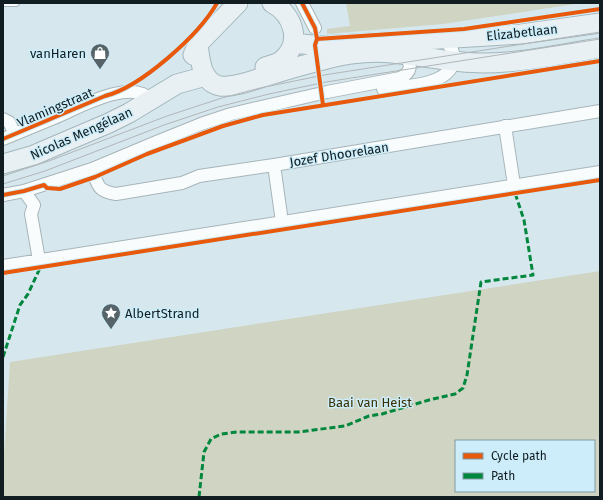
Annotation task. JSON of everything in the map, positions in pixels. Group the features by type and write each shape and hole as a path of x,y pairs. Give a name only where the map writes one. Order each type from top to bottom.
{"main road":[{"path":"206,76 201,68 198,44 238,3"},
{"path":"250,81 254,71 282,61 293,43 294,33 286,13 272,3"},
{"name":"Elizabetlaan","path":"293,43 322,46 521,34 600,22"},
{"name":"Nicolas Mengélaan","path":"177,84 189,68 198,44"},
{"name":"Elizabetlaan","path":"206,76 212,82 227,86 349,54 392,53 482,63 505,62 600,48"},
{"name":"Nicolas Mengélaan","path":"3,164 34,155 85,134 109,123 177,84 206,76"}],"street":[{"path":"302,3 315,28"},
{"path":"293,101 328,98 431,82 444,76 450,71 454,61 454,54 451,47 443,38"},
{"path":"3,195 24,191 92,169 201,124 231,114 328,92 400,78 405,76 410,68 409,61 405,55"},
{"name":"Vlamingstraat","path":"3,138 110,95 126,92 138,92 146,94 151,100"},
{"name":"Jozef Dhoorelaan","path":"92,169 98,185 105,192 116,194 182,183 199,176 600,111"},
{"path":"3,119 9,122 15,134"},
{"path":"505,126 514,185"},
{"path":"274,165 282,222"},
{"path":"3,266 600,172"},
{"path":"24,191 34,206 32,214 39,260"}],"lane":[{"path":"3,3 16,3"}],"green space":[{"path":"346,3 582,3 443,24 327,34 327,29 350,26"},
{"name":"Baai van Heist","path":"600,271 600,497 3,497 3,470 10,362"}],"tram line":[{"path":"3,176 49,161 167,116 222,98 260,88 324,75 600,32"},
{"path":"3,184 45,171 164,125 218,107 269,94 326,82 600,39"}],"marked path":[{"path":"199,497 204,452 211,439 221,434 237,432 298,432 345,426 369,416 382,414 455,394 463,388 467,375 481,282 533,275 524,220 515,193"},
{"path":"3,357 20,305 28,294 40,268"}],"cycle path":[{"path":"3,139 119,91 135,82 152,71 183,44 197,30 217,3"},
{"path":"302,3 315,28 317,39 464,29 600,9"},
{"path":"317,39 315,45 323,105"},
{"path":"3,195 44,185 47,188 60,189 95,177 147,154 223,126 263,115 600,61"},
{"path":"3,273 600,180"}],"place":[{"name":"vanHaren","path":"100,70"},
{"name":"AlbertStrand","path":"111,330"}]}
